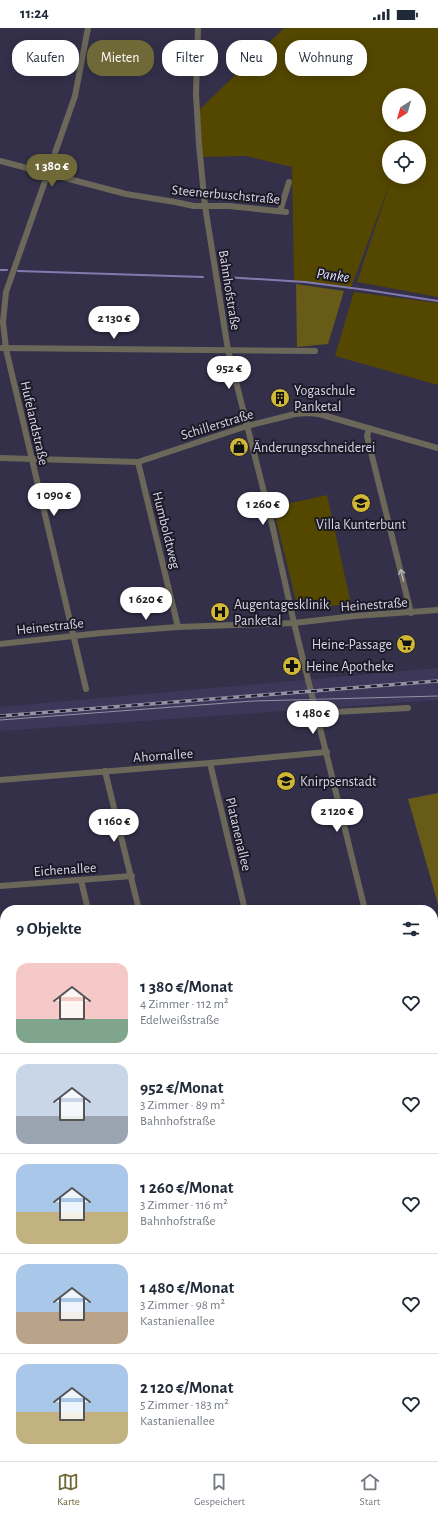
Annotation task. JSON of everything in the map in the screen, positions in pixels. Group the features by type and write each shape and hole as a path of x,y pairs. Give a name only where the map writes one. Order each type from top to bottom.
{"street":[{"name":"Hufelandstraße","path":"86,689 3,348 3,322 6,292 75,96 88,28"},
{"name":"Bahnhofstraße","path":"198,28 196,94 205,206 228,350 274,531 294,623 364,905"},
{"name":"Steenerbuschstraße","path":"0,161 126,194 188,205 283,211 289,182"},
{"path":"3,348 315,351"},
{"name":"Schillerstraße","path":"0,458 138,462 247,426 295,414 308,413 319,414 438,448"},
{"path":"369,429 367,436 411,613"},
{"name":"Humboldtweg","path":"138,462 178,627"},
{"name":"Heinestraße","path":"0,644 74,635 178,627 294,623 355,616 438,610"},
{"path":"317,713 408,708"},
{"name":"Ahornallee","path":"0,780 327,752"},
{"name":"Platanenallee","path":"210,763 244,905"},
{"path":"105,771 138,905"},
{"name":"Eichenallee","path":"0,886 132,876"},
{"path":"81,880 87,905"}],"shaded area":[{"path":"284,28 438,28 438,297 357,282 390,184 426,184 426,140 382,140 382,184 389,184 351,288 294,281 292,167 245,156 202,157 197,112 234,76 277,76 277,40 272,40"},
{"path":"296,284 344,291 328,344 297,347"},
{"path":"354,292 438,303 438,385 335,356"},
{"path":"327,495 351,604 298,609 273,507"},
{"path":"438,668 438,700 0,731 0,707"},
{"path":"438,793 438,904 408,799"}],"waterway":[{"name":"Panke","path":"0,270 7,270"},
{"name":"Panke","path":"18,271 203,277"},
{"name":"Panke","path":"224,277 305,282 438,301"}],"tram line":[{"path":"0,720 253,701 438,696"}],"railway":[{"path":"0,716 438,681"}],"place":[{"name":"Yogaschule Panketal","path":"280,398"},
{"name":"Änderungsschneiderei","path":"239,447"},
{"name":"Villa Kunterbunt","path":"361,503"},
{"name":"Augentagesklinik Panketal","path":"220,612"},
{"name":"Heine-Passage","path":"406,644"},
{"name":"Heine Apotheke","path":"292,666"},
{"name":"Knirpsenstadt","path":"286,781"}]}
